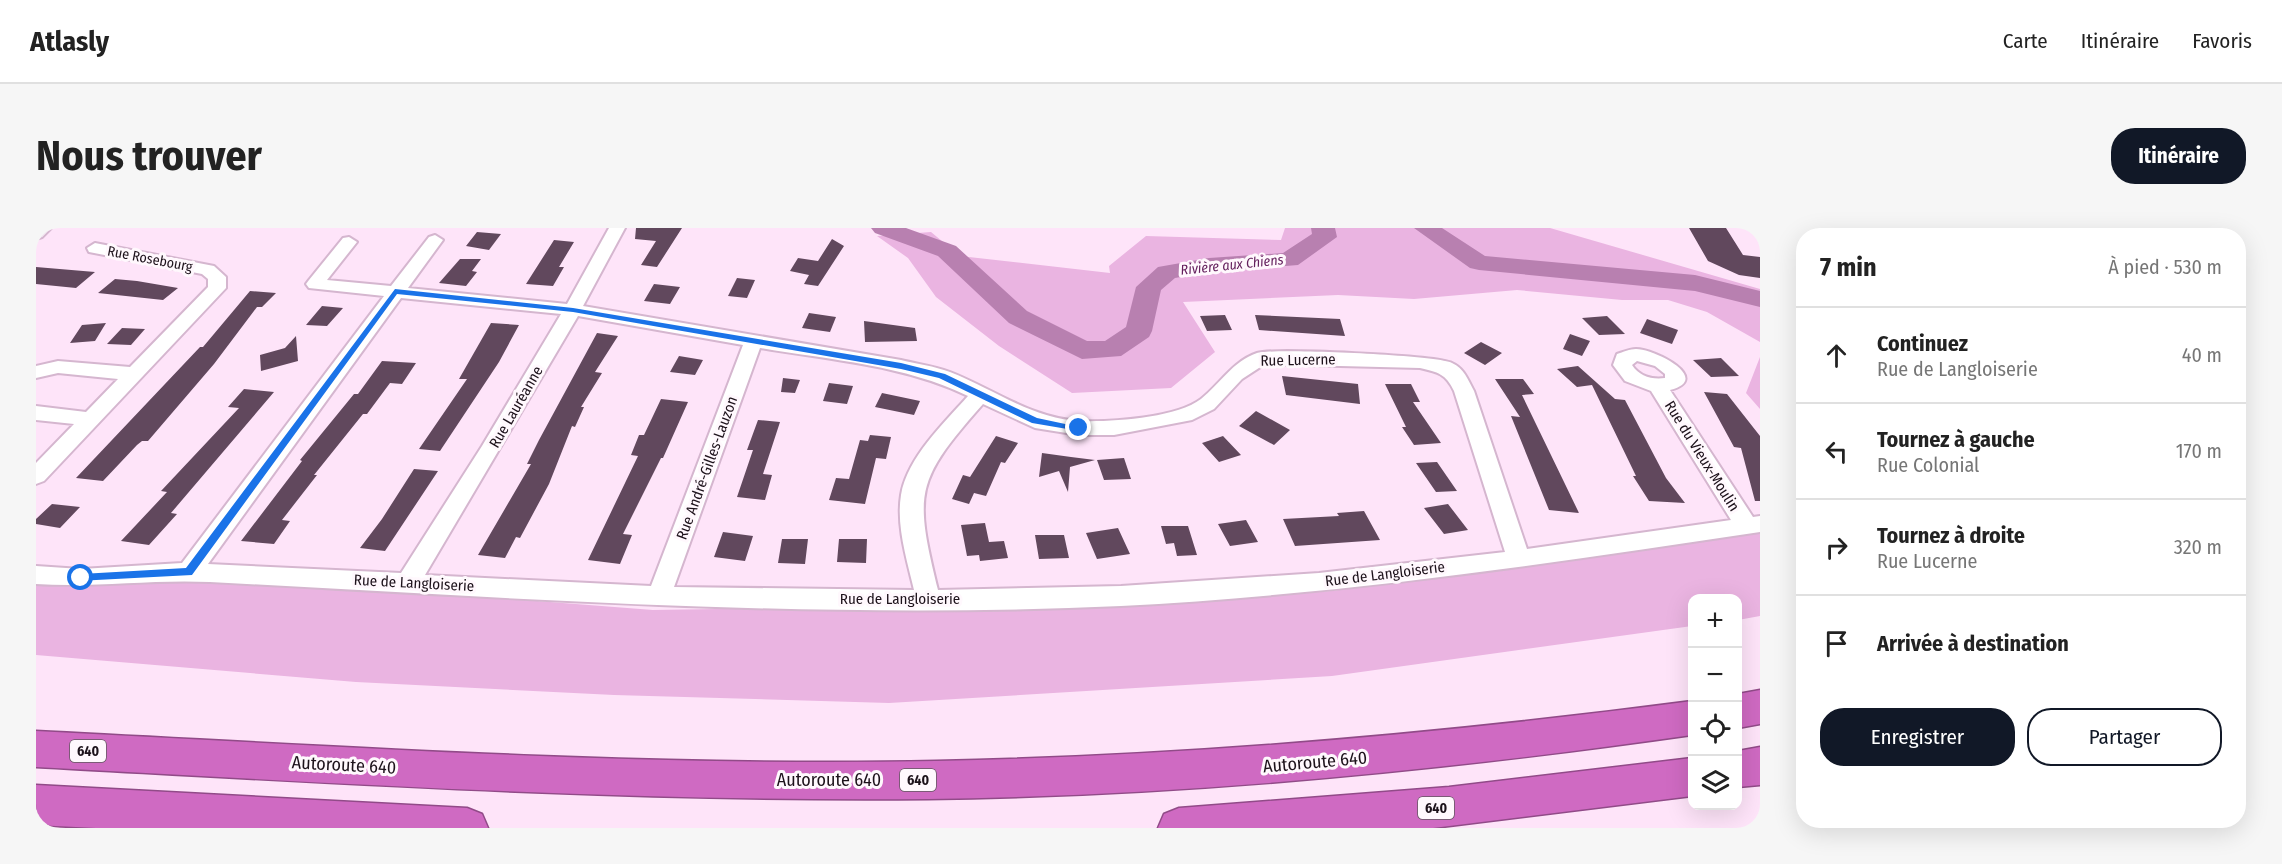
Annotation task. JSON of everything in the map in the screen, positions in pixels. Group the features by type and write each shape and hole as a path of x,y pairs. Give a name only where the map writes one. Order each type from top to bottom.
{"highway":[{"path":"1742,710 1760,707"},
{"name":"Autoroute 640","path":"36,749 657,778 989,779 1111,775 1340,761 1462,749 1688,719"},
{"path":"1742,768 1760,766"},
{"name":"640","path":"1179,828 1449,807 1688,777"},
{"path":"36,805 468,828"}],"street":[{"path":"36,234 43,228"},
{"name":"Rue Lauréanne","path":"408,582 470,485 573,310 617,228"},
{"path":"189,572 435,240"},
{"name":"Rue Lucerne","path":"349,242 315,284 573,310 754,339 942,376 1035,421 1079,428 1114,428 1185,415 1207,404 1235,375 1261,358 1420,362 1446,368 1456,375 1464,391 1519,559"},
{"name":"Rue Rosebourg","path":"36,476 217,288 217,277 208,270 95,248"},
{"name":"Rue André-Gilles-Lauzon","path":"659,596 754,339"},
{"path":"36,372 58,367 136,374"},
{"name":"Rue du Vieux-Moulin","path":"1658,386 1753,525"},
{"path":"928,600 912,521 912,491 950,428 980,395"},
{"path":"36,413 92,418"},
{"name":"Rue de Langloiserie","path":"36,575 81,578 189,572 659,596 928,600 1121,596 1319,582 1519,559 1753,525"}],"shaded area":[{"path":"1285,228 1550,228 1760,289 1760,342 1707,312 1668,300 1622,300 1517,290 1414,299 1338,295 1183,302 1215,352 1171,388 1072,393 999,346 936,297 908,258 877,236 931,232 960,256 1110,273 1109,266 1146,236 1281,240"},
{"path":"1760,357 1760,409 1746,393"},
{"path":"1760,532 1760,616 1742,619 1742,594 1688,594 1688,627 1332,676 889,703 614,695 356,682 36,655 36,585 194,581 407,591 653,610 1133,602 1331,591"}],"building":[{"path":"636,228 682,228 657,267 641,265 656,241 635,239"},
{"path":"1689,228 1726,228 1743,255 1760,257 1760,278 1739,275 1708,261"},
{"path":"477,232 501,234 489,250 466,246"},
{"path":"832,239 844,246 818,286 804,284 809,275 790,271 798,258 818,261"},
{"path":"554,240 574,242 559,267 564,267 553,286 526,284"},
{"path":"460,259 481,259 472,271 477,272 466,286 439,283"},
{"path":"36,267 95,272 76,288 36,284"},
{"path":"737,278 755,280 747,298 728,296"},
{"path":"115,279 178,288 163,300 98,293"},
{"path":"654,284 680,287 670,304 644,301"},
{"path":"250,291 276,293 262,307 257,307 214,364 148,441 142,441 137,445 103,481 76,478 200,347 203,347"},
{"path":"322,306 343,308 327,326 306,325"},
{"path":"809,313 836,317 830,332 802,328"},
{"path":"1225,315 1232,330 1207,331 1200,316"},
{"path":"1255,315 1340,319 1345,336 1259,330"},
{"path":"1607,316 1625,334 1599,335 1582,318"},
{"path":"1647,319 1678,330 1672,344 1640,333"},
{"path":"864,321 915,328 917,341 865,342"},
{"path":"106,323 95,341 70,343 82,325"},
{"path":"491,323 519,325 499,362 440,451 419,449 467,379 459,379"},
{"path":"122,328 145,329 131,345 107,344"},
{"path":"597,333 618,336 595,372 602,373 581,407 584,407 575,427 572,426 549,484 520,538 516,537 505,558 478,555 531,464 527,464"},
{"path":"1570,334 1590,341 1582,356 1563,349"},
{"path":"296,336 298,361 261,371 260,355 285,348"},
{"path":"1481,342 1502,353 1485,365 1464,353"},
{"path":"679,356 703,360 695,375 670,372"},
{"path":"1721,358 1739,376 1711,377 1693,360"},
{"path":"382,361 416,363 402,384 390,383 367,414 363,414 314,475 317,475 282,520 290,521 274,544 241,541 302,461 300,460 354,394 358,394"},
{"path":"1578,366 1615,399 1625,400 1666,478 1685,503 1649,501 1633,476 1636,476 1592,385 1577,387 1557,369"},
{"path":"1282,376 1358,384 1360,404 1286,395"},
{"path":"783,378 800,380 795,393 781,392"},
{"path":"1495,379 1523,379 1534,394 1522,395 1579,513 1549,510 1511,416 1520,417"},
{"path":"829,383 853,386 847,404 823,401"},
{"path":"1385,384 1411,384 1420,402 1413,402 1441,443 1414,445 1402,427 1406,427"},
{"path":"244,389 274,392 171,513 177,514 149,545 121,541 167,492 161,491 239,408 228,407"},
{"path":"1704,392 1727,394 1760,436 1760,501 1755,501 1741,448 1734,447"},
{"path":"882,393 920,401 914,415 875,407"},
{"path":"661,399 688,402 663,458 623,534 632,535 620,564 588,560 638,456 631,455 639,435 644,435"},
{"path":"1256,411 1290,430 1274,445 1239,426"},
{"path":"758,420 780,422 763,474 772,475 765,500 737,497 753,450 747,450"},
{"path":"870,435 891,437 886,459 876,458 865,504 829,500 836,478 849,479 860,440 868,441"},
{"path":"996,436 1018,443 1005,463 1001,462 986,496 974,493 969,504 952,499 963,475 970,477"},
{"path":"1223,436 1241,455 1219,462 1202,443"},
{"path":"1042,453 1095,460 1070,467 1068,492 1059,471 1039,477"},
{"path":"1124,458 1131,479 1104,480 1097,460"},
{"path":"1437,462 1457,491 1436,492 1416,463"},
{"path":"414,469 438,471 385,551 360,548 382,519"},
{"path":"52,504 80,507 60,528 36,524 36,519"},
{"path":"1448,504 1468,530 1444,534 1424,508"},
{"path":"1364,511 1380,540 1295,546 1283,519 1339,516 1337,513"},
{"path":"1246,520 1258,542 1230,546 1218,524"},
{"path":"985,523 989,542 1004,541 1008,558 980,561 979,555 967,556 961,525"},
{"path":"1161,526 1188,526 1197,555 1177,556 1174,543 1166,544"},
{"path":"1118,528 1130,554 1097,559 1086,533"},
{"path":"723,532 753,536 745,561 714,557"},
{"path":"1035,535 1064,535 1069,558 1039,559"},
{"path":"782,539 808,539 805,564 778,563"},
{"path":"839,539 867,539 866,563 837,562"}],"waterway":[{"name":"Rivière aux Chiens","path":"883,228 947,251 1018,317 1082,350 1111,350 1139,331 1149,287 1167,272 1209,265 1289,260 1325,237 1323,228"},
{"name":"Rivière aux Chiens","path":"1426,228 1479,263 1695,283 1760,299"}],"route":[{"path":"81,578 189,572 395,291 573,310 754,339 901,366 942,376 1035,421 1079,428"}]}
